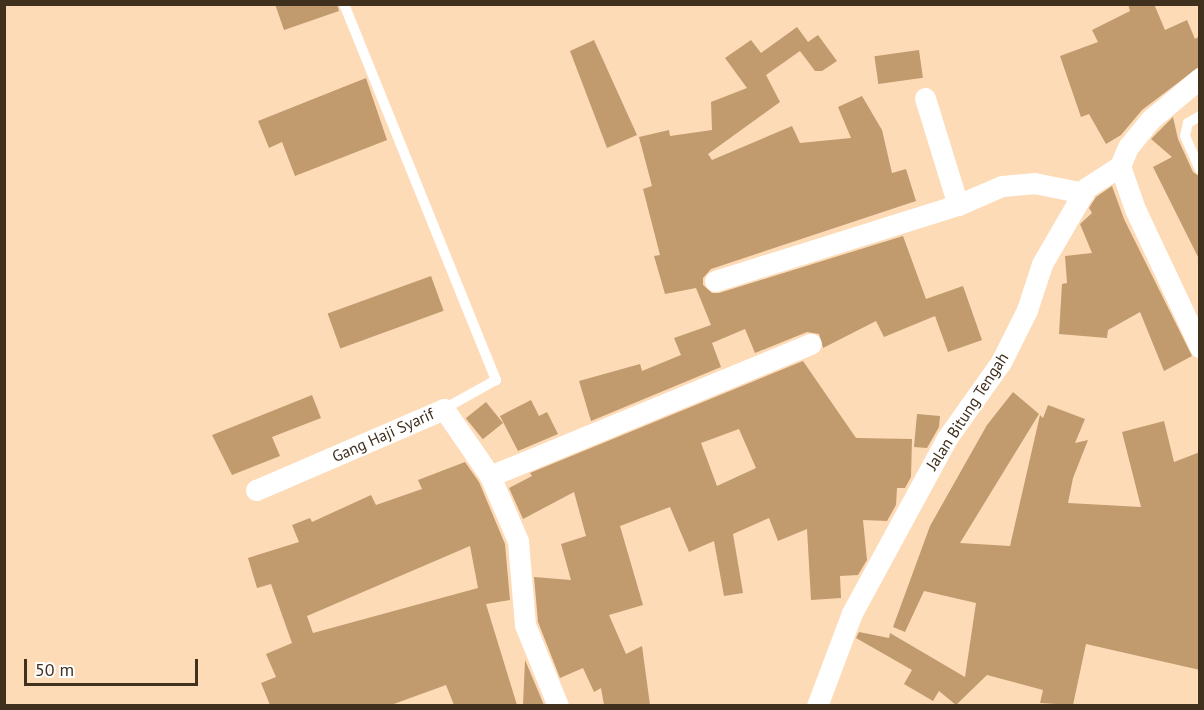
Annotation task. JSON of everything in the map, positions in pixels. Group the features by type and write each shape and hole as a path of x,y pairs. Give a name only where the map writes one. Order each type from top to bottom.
{"street":[{"path":"1200,78 1150,120 1128,147 1120,166 1135,209 1200,347"},
{"path":"925,98 958,205"},
{"name":"Jalan Bitung Tengah","path":"817,705 866,585 947,438 1001,362 1027,310 1042,264 1093,181 1120,166"},
{"path":"715,280 958,205 1002,186 1020,183 1084,193"},
{"path":"490,476 811,344"},
{"name":"Gang Haji Syarif","path":"256,490 444,409 490,476 518,542 525,625 558,705"}],"lane":[{"path":"344,4 496,380 444,409"},
{"path":"1200,116 1188,123 1185,136 1200,169"}],"building":[{"path":"275,4 337,4 339,11 284,30"},
{"path":"1128,4 1154,4 1165,30 1187,20 1195,39 1200,36 1200,66 1142,110 1121,135 1106,144 1089,114 1081,117 1060,56 1098,42 1092,30 1130,11"},
{"path":"797,27 808,42 818,35 837,61 822,71 815,71 800,51 766,75 780,102 708,154 712,160 792,126 800,143 851,138 838,107 862,96 882,130 892,173 906,169 916,201 711,269 703,278 703,285 712,293 719,293 903,236 926,299 963,286 982,340 948,352 935,316 884,337 876,321 823,348 819,334 807,332 755,353 745,329 712,343 721,367 591,421 579,381 640,364 642,371 681,355 674,338 711,325 696,288 665,294 654,256 660,255 643,189 652,186 639,137 669,130 670,136 712,130 711,102 747,88 725,58 751,40 761,53"},
{"path":"594,40 637,135 607,148 570,51"},
{"path":"919,50 923,78 878,84 874,56"},
{"path":"366,78 387,140 295,176 282,142 269,148 258,121"},
{"path":"1173,117 1178,139 1193,172 1200,177 1200,261 1153,167 1172,157 1151,139"},
{"path":"1112,186 1124,219 1192,356 1164,371 1140,312 1108,330 1107,338 1059,334 1062,284 1067,283 1065,256 1092,253 1080,224 1092,213 1089,208 1096,197"},
{"path":"431,276 444,311 340,348 328,314"},
{"path":"803,361 856,438 912,439 911,477 905,488 897,488 896,505 887,521 863,520 867,560 858,575 840,576 841,598 811,600 807,529 778,541 769,518 733,534 743,593 724,596 714,541 689,552 670,507 620,526 643,605 609,615 626,654 642,646 650,705 604,705 601,688 594,692 583,668 560,678 538,622 534,577 571,580 561,544 586,536 574,492 523,519 509,488 532,476 530,473","holes":["739,429 756,468 717,486 701,443"]},
{"path":"1013,392 1039,414 960,543 1010,546 1040,415 1043,418 1048,405 1085,419 1075,443 1088,440 1073,478 1068,503 1141,507 1122,432 1164,421 1174,462 1200,452 1200,670 1086,644 1073,705 1040,703 1043,690 987,675 956,705 939,691 933,701 904,684 912,670 856,638 859,632 889,638 890,633 965,677 976,603 924,591 905,632 893,627 930,526 987,425"},
{"path":"312,395 321,418 272,437 280,456 232,475 212,435"},
{"path":"531,400 539,416 547,412 558,434 518,451 500,416"},
{"path":"486,402 503,423 483,439 466,418"},
{"path":"917,414 940,416 939,427 927,448 914,447"},
{"path":"465,462 479,482 505,544 510,600 486,604 517,705 454,705 446,685 391,705 270,705 261,683 276,677 266,654 292,643 271,584 257,588 248,558 299,542 292,525 310,518 312,522 371,495 376,505 422,489 418,480","holes":["470,546 478,588 313,633 307,616"]},
{"path":"525,660 544,705 523,705"}]}
